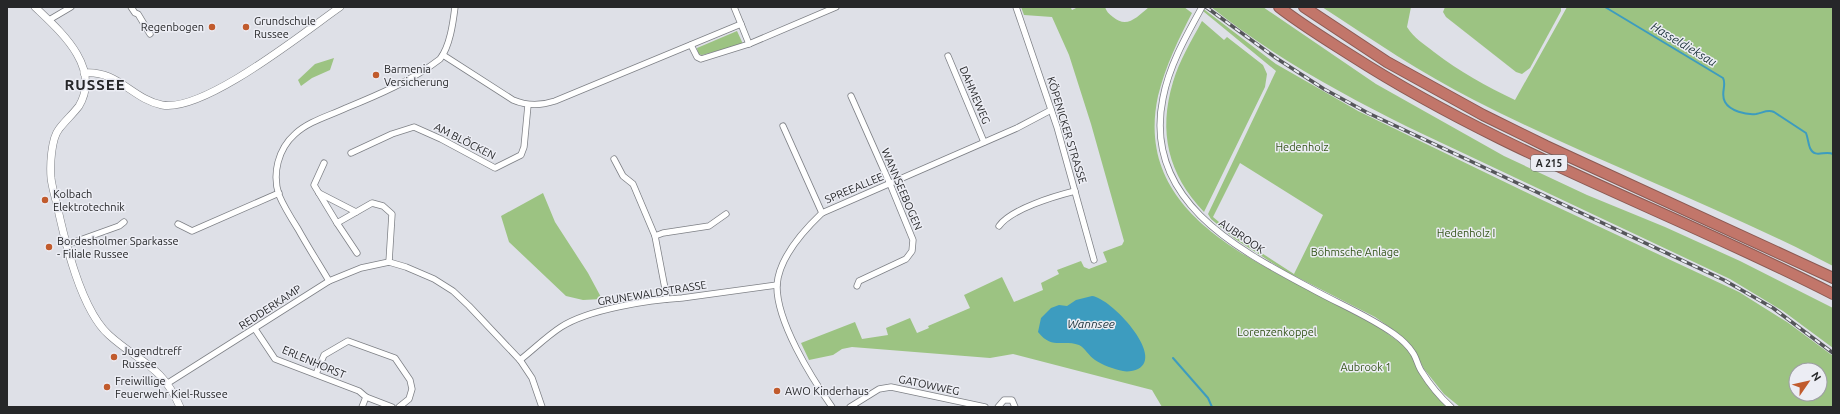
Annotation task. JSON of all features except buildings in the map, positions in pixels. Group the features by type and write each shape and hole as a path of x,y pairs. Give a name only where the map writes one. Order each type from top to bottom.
{"highway":[{"name":"A 215","path":"1279,7 1380,74 1476,128 1549,163 1771,263 1833,294"},
{"name":"A 215","path":"1304,7 1387,62 1483,115 1546,146 1833,278"}],"street":[{"path":"35,7 72,45 79,57 84,74 85,90 81,102 59,128 53,139 51,178 66,245 81,288 98,322 109,335 150,365 168,383 180,407"},
{"path":"49,20 72,7"},
{"path":"131,7 135,13 138,14 150,34"},
{"path":"84,74 98,73 109,76 158,104 180,105 220,88 241,76 340,7"},
{"path":"329,281 286,209 279,193 276,177 279,158 294,134 311,123 364,101 407,79 431,65 443,55 454,19 455,7"},
{"path":"734,7 749,44"},
{"path":"691,44 697,57 701,59 749,44 836,7"},
{"name":"KÖPENICKER STRASSE","path":"1016,7 1051,110 1094,260"},
{"name":"AUBROOK","path":"1202,7 1173,63 1160,114 1160,131 1164,158 1174,183 1182,195 1210,226 1235,244 1276,270 1380,325 1404,342 1413,353 1421,372 1435,391 1451,407"},
{"path":"443,55 506,96 521,103 538,105 554,101 741,24"},
{"name":"DAHMEWEG","path":"948,56 984,142"},
{"name":"WANNSEEBOGEN","path":"851,96 913,240 912,251 903,261 859,281 857,286"},
{"name":"AM BLÖCKEN","path":"351,153 392,134 414,127 448,142 495,168 521,155 524,147 528,104"},
{"name":"SPREEALLEE","path":"832,407 800,357 779,306 777,284 783,266 793,245 822,213 890,184 922,168 1017,128 1051,110"},
{"path":"783,126 822,213"},
{"path":"614,159 623,176 633,184 655,236 667,299"},
{"path":"324,163 314,185 356,253"},
{"path":"999,226 1003,220 1016,213 1075,191"},
{"path":"178,224 192,231 279,193"},
{"path":"319,193 356,212"},
{"path":"337,223 372,203 383,206 392,214 389,262 434,279 453,291 502,339 520,360 532,378 542,407"},
{"path":"655,236 663,233 710,226 726,214"},
{"path":"66,245 119,226 124,222"},
{"name":"REDDERKAMP","path":"168,383 329,281 361,268 389,262"},
{"name":"GRUNEWALDSTRASSE","path":"520,360 561,327 582,316 608,309 667,299 777,284"},
{"name":"ERLENHORST","path":"255,329 276,359 316,374 392,407"},
{"path":"316,374 324,355 348,341 396,358 410,380 412,389 409,399 399,407"},
{"name":"GATOWWEG","path":"850,407 879,389 892,387 985,407"},
{"path":"362,407 366,397"},
{"path":"998,407 1004,400 1012,400 1015,407"}],"green space":[{"path":"1021,7 1071,8 1072,10 1078,7 1105,7 1112,16 1123,22 1136,18 1149,7 1184,7 1192,13 1168,64 1158,96 1155,130 1160,161 1171,187 1189,211 1211,231 1236,249 1263,266 1377,326 1402,344 1412,355 1419,371 1446,407 1162,407 1152,390 1013,354 990,358 852,347 842,349 833,355 809,360 801,343 855,322 862,339 888,335 886,328 910,318 917,333 929,328 928,326 970,308 964,295 1002,277 1014,302 1043,290 1041,283 1059,274 1057,270 1081,261 1084,267 1089,269 1107,262 1103,252 1122,245 1124,241 1091,124 1069,55 1052,17 1024,15"},
{"path":"1198,7 1201,7 1276,64 1358,111 1538,198 1739,292 1787,322 1833,356 1833,407 1460,407 1444,394 1424,369 1415,352 1395,331 1375,317 1285,271 1235,239 1211,219 1208,214 1276,71","holes":["1240,163 1323,215 1294,274 1237,237 1213,217"]},
{"path":"1211,7 1263,7 1376,84 1504,156 1587,195 1665,227 1740,261 1833,308 1833,348 1783,311 1730,279 1410,128 1332,87 1282,58 1234,25"},
{"path":"1322,7 1411,7 1407,27 1416,38 1463,72 1515,100 1567,7 1833,7 1833,266 1744,223 1563,143 1454,90"},
{"path":"1445,7 1561,7 1561,11 1530,68 1522,74 1516,72 1446,17 1443,12"},
{"path":"1202,21 1224,40 1227,37 1263,65 1267,74 1265,87 1204,212 1182,183 1174,167 1169,152 1166,118 1173,82 1186,51"},
{"path":"737,31 743,44 702,55 698,54 697,48"},
{"path":"334,58 330,70 312,78 301,86 298,80 315,64"},
{"path":"543,193 555,222 588,273 602,299 583,300 566,296 509,242 501,216"}],"water":[{"name":"Wannsee","path":"1092,296 1101,299 1111,306 1132,328 1145,352 1145,362 1138,369 1133,371 1125,371 1108,367 1095,360 1079,345 1073,343 1057,343 1048,341 1038,332 1041,318 1051,308 1059,305 1067,306 1076,300"}],"waterway":[{"name":"Hasseldieksau","path":"1605,7 1723,78 1723,93 1725,102 1734,110 1748,114 1772,111 1806,133 1809,146 1812,151 1817,154 1833,154"},
{"path":"1173,358 1208,398 1212,407"}],"railway":[{"path":"1206,7 1276,58 1324,89 1368,113 1724,280 1773,308 1833,353"}],"place":[{"name":"Regenbogen","path":"212,27"},
{"name":"Grundschule Russee","path":"246,27"},
{"name":"Barmenia Versicherung","path":"376,75"},
{"name":"Kolbach Elektrotechnik","path":"45,200"},
{"name":"Bordesholmer Sparkasse - Filiale Russee","path":"49,247"},
{"name":"Jugendtreff Russee","path":"114,357"},
{"name":"Freiwillige Feuerwehr Kiel-Russee","path":"107,387"},
{"name":"AWO Kinderhaus","path":"777,391"}],"district":[{"name":"RUSSEE","path":"95,84"}],"park label":[{"name":"Hedenholz","path":"1302,147"},
{"name":"Hedenholz I","path":"1466,233"},
{"name":"Böhmsche Anlage","path":"1355,252"},
{"name":"Lorenzenkoppel","path":"1277,332"},
{"name":"Aubrook 1","path":"1366,367"}]}
